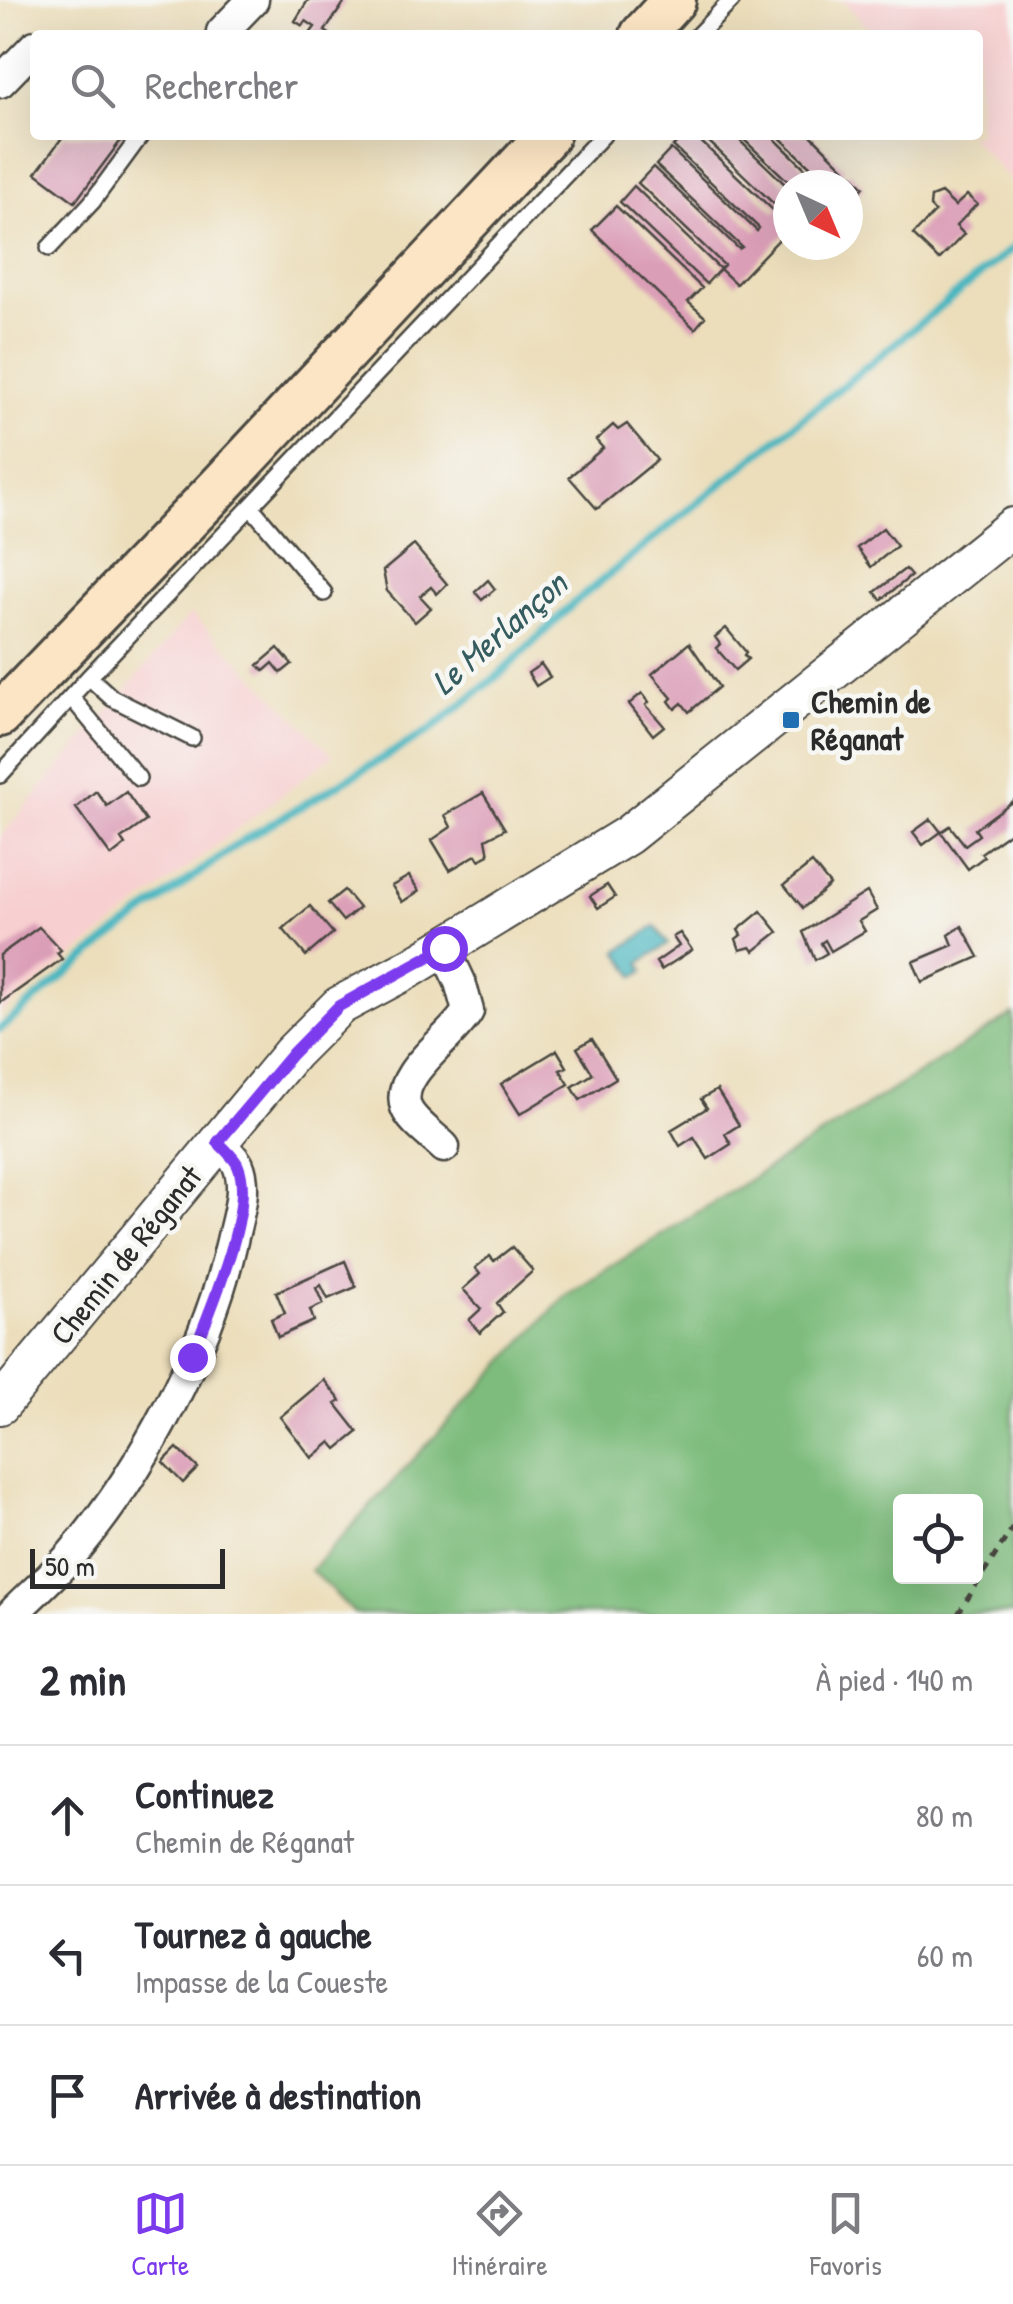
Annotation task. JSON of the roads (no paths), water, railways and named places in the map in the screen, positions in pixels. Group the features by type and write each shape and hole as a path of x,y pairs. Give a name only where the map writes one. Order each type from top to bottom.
{"main road":[{"path":"647,30 674,0"},
{"path":"0,715 234,472 543,140"}],"street":[{"path":"223,30 253,0"},
{"path":"0,82 30,48"},
{"name":"Chemin de Réganat","path":"0,1406 292,1054 339,1006 444,948 628,835 1013,527"},
{"path":"444,948 468,1011 404,1088 406,1108 444,1147"},
{"path":"12,1614 72,1554 124,1483 166,1412 192,1357 226,1267 242,1199 238,1166 218,1142"}],"lane":[{"path":"703,30 732,0"},
{"path":"49,248 92,202 137,140"},
{"path":"0,775 598,140"},
{"path":"250,506 324,592"},
{"path":"88,678 112,698 192,738"},
{"path":"71,697 138,778"}],"water":[{"path":"656,926 668,944 640,963 644,971 635,977 618,951"}],"waterway":[{"name":"Le Merlançon","path":"0,1029 109,939 242,841 429,731 501,673 574,603 1013,248"}],"place":[{"name":"Chemin de Réganat","path":"791,720"}]}
